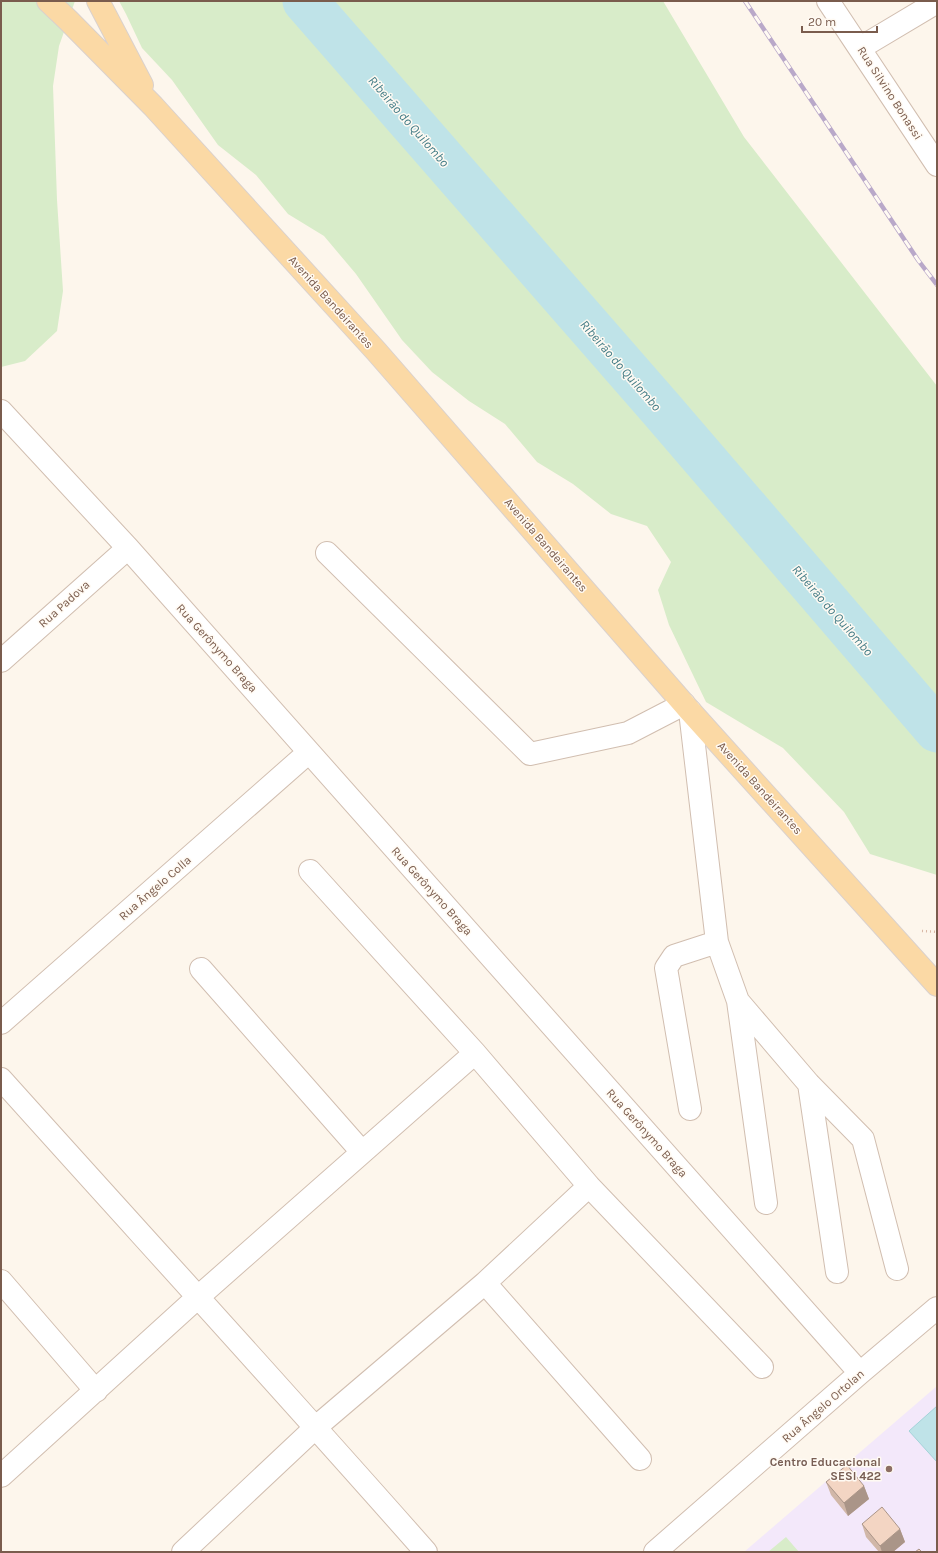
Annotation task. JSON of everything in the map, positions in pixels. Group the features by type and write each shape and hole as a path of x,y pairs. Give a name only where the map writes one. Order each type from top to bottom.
{"main road":[{"name":"Avenida Bandeirantes","path":"48,1 153,106 376,351 687,707 937,985"},
{"name":"Avenida Bandeirantes","path":"98,1 153,106"}],"street":[{"name":"Rua Silvino Bonassi","path":"828,1 937,165"},
{"path":"860,48 937,2"},
{"name":"Rua Gerônymo Braga","path":"1,411 128,548 860,1373"},
{"name":"Rua Padova","path":"1,661 128,548"},
{"path":"327,553 530,754 628,733 687,707 717,942 738,1001 766,1203"},
{"name":"Rua Ângelo Colla","path":"1,1023 309,752"},
{"path":"310,871 475,1053 590,1186 762,1367"},
{"path":"690,1109 666,968 674,956 717,942"},
{"path":"202,969 362,1152"},
{"path":"738,1001 809,1084 863,1139 897,1269"},
{"path":"1,1476 197,1298 475,1053"},
{"path":"1,1080 197,1298 316,1427 426,1552"},
{"path":"809,1084 837,1272"},
{"path":"184,1552 316,1427 485,1283 590,1186"},
{"path":"1,1281 96,1391"},
{"path":"485,1283 640,1459"},
{"name":"Rua Ângelo Ortolan","path":"655,1552 860,1373 937,1308"}],"shaded area":[{"name":"Centro Educacional SESI 422","path":"937,1386 937,1552 744,1552"}],"green space":[{"path":"1,1 75,1 59,46 53,86 57,200 63,291 57,331 25,361 1,367"},
{"path":"119,1 663,1 744,137 937,386 937,875 870,854 844,812 783,748 706,702 669,625 658,590 671,562 647,526 611,514 573,484 537,462 505,424 469,401 432,372 402,340 356,274 324,236 288,214 256,175 218,145 172,80 142,48"},
{"path":"786,1537 799,1552 768,1552"}],"water":[{"path":"937,1406 937,1462 909,1431"}],"building":[{"path":"847,1465 864,1486 844,1503 826,1482"},
{"path":"882,1507 900,1529 880,1546 862,1524"},
{"path":"919,1549 922,1552 915,1552"}],"waterway":[{"name":"Ribeirão do Quilombo","path":"305,1 662,410 937,730"}],"railway":[{"path":"745,1 918,260 937,285"}],"place":[{"name":"Centro Educacional SESI 422","path":"889,1469"}]}
